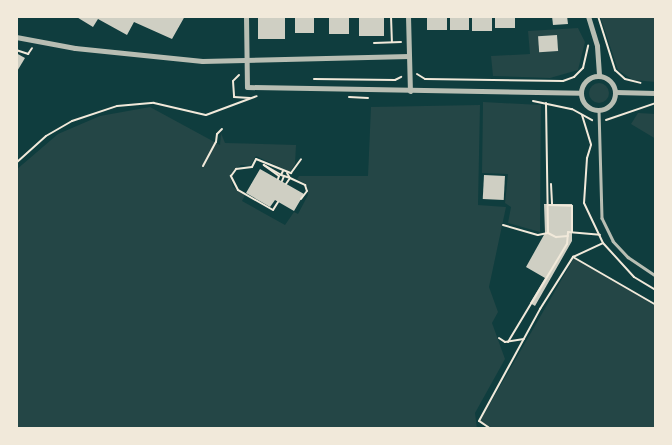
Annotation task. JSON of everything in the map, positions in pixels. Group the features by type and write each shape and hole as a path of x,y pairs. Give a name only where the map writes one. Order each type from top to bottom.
{"street":[{"path":"246,16 247,87 582,92"},
{"path":"408,16 410,90"},
{"path":"588,16 597,46 599,76"},
{"path":"16,37 75,48 202,61 247,62 408,56"},
{"path":"599,76 612,83 616,92 609,106 599,110 585,103 582,92 589,79 599,76"},
{"path":"616,92 656,93"}],"lane":[{"path":"599,110 599,197 604,223 613,240 628,258 656,276"}],"path":[{"path":"391,16 392,42"},
{"path":"598,16 615,70 626,79 646,85"},
{"path":"374,42 408,42"},
{"path":"418,74 425,79 563,81 574,77 583,68 588,45"},
{"path":"16,50 28,54 32,48"},
{"path":"239,75 233,81 234,97 251,98"},
{"path":"310,79 395,80 402,75"},
{"path":"16,163 46,136 72,121 117,106 154,103 206,115 261,96"},
{"path":"340,97 371,98"},
{"path":"528,101 546,103 600,121 656,103"},
{"path":"546,103 548,233"},
{"path":"204,166 216,142 217,134 222,129"},
{"path":"278,202 274,210 238,190 231,176 236,170 252,166 256,159 291,174 301,159"},
{"path":"278,179 280,176 264,165 305,186 307,191 301,199"},
{"path":"282,181 283,172"},
{"path":"287,173 290,178"},
{"path":"286,184 290,178"},
{"path":"552,184 552,205"},
{"path":"548,205 572,206 572,233"},
{"path":"503,225 538,235 548,233 556,237 568,236 572,233 600,235"},
{"path":"508,342 567,244 568,236"},
{"path":"491,429 478,421 573,257 603,243"},
{"path":"573,257 656,305"},
{"path":"499,338 508,342 525,339"}],"shaded area":[{"path":"600,16 656,16 656,82 633,80 618,70"},
{"path":"578,28 585,42 578,70 550,78 493,76 491,56 530,54 528,31"},
{"path":"599,83 606,86 609,93 606,100 599,103 592,100 589,93 592,86"},
{"path":"483,102 541,105 540,232 508,223 511,207 505,203 508,174 482,173"},
{"path":"480,105 478,205 506,207 489,287 498,312 492,323 505,359 475,413 477,429 16,429 16,170 58,134 100,116 150,107 220,145 221,133 225,143 296,145 295,164 290,172 256,156 250,166 241,165 230,174 233,187 245,195 242,201 285,225 294,212 298,214 308,195 307,185 297,179 299,176 368,176 371,107"},
{"path":"638,113 656,114 656,139 631,124"},
{"path":"574,258 656,306 656,429 494,429 480,421"}],"building":[{"path":"75,16 185,16 172,39 134,22 127,35 98,19 93,27"},
{"path":"258,16 285,16 285,39 258,39"},
{"path":"295,16 314,16 314,33 295,33"},
{"path":"329,16 349,16 349,34 329,34"},
{"path":"359,16 384,16 384,36 359,36"},
{"path":"427,16 447,16 447,30 427,30"},
{"path":"450,16 469,16 469,30 450,30"},
{"path":"472,16 492,16 492,31 472,31"},
{"path":"495,16 515,16 515,28 495,28"},
{"path":"552,16 567,16 568,24 553,25"},
{"path":"557,35 558,51 539,52 538,36"},
{"path":"16,53 25,58 16,73"},
{"path":"260,169 304,194 294,211 275,200 270,207 246,193"},
{"path":"484,175 505,176 504,200 483,199"},
{"path":"544,204 572,204 572,241 535,306 530,303 545,278 526,267 545,233"}]}
